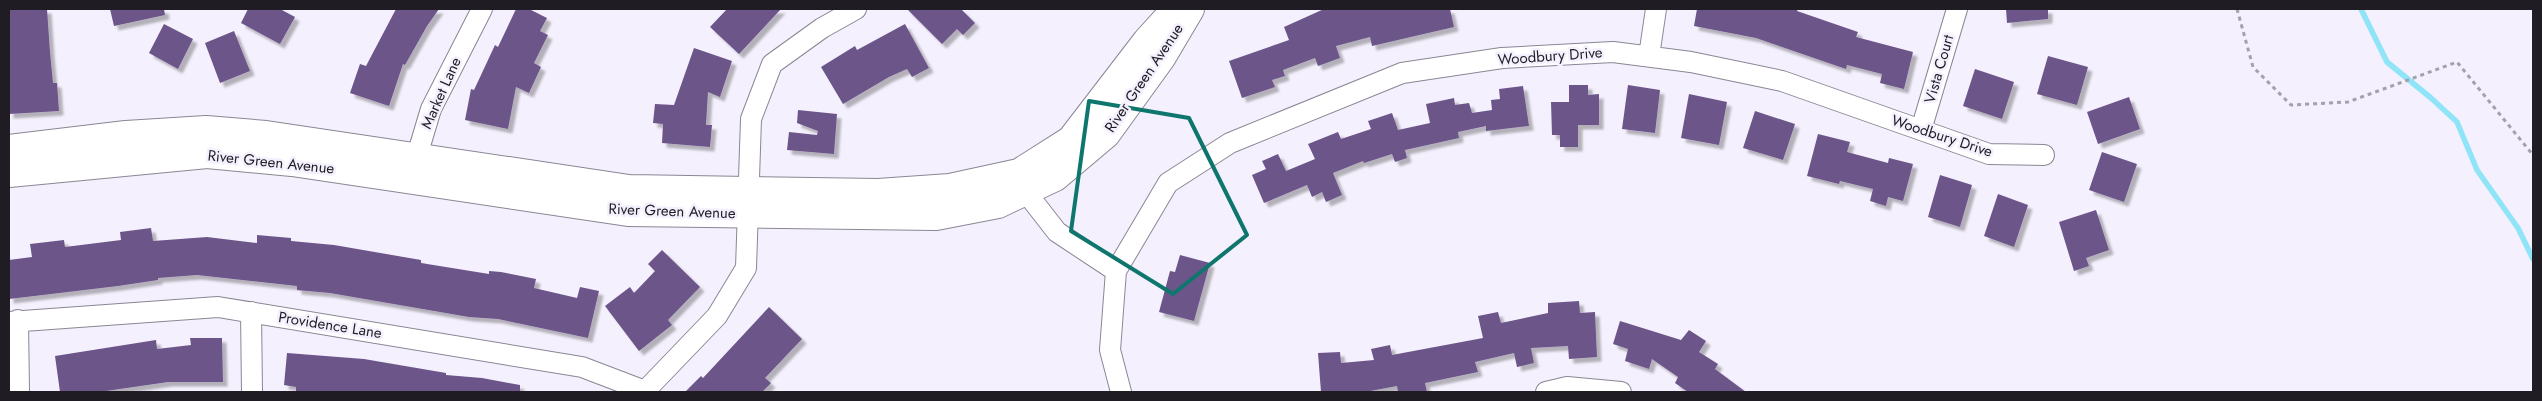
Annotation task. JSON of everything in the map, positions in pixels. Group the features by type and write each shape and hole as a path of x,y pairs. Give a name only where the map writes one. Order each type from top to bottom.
{"street":[{"name":"Market Lane","path":"413,169 431,109 482,9"},
{"path":"645,392 717,316 746,268 751,119 772,64 822,28 856,9"},
{"name":"River Green Avenue","path":"9,149 126,135 206,130 266,135 413,169 628,212 747,202 936,216 998,204 1071,140 1147,41 1176,9"},
{"name":"River Green Avenue","path":"1022,182 1054,177 1106,134 1161,58 1190,9"},
{"path":"1649,56 1656,9"},
{"name":"Vista Court","path":"1921,130 1957,9"},
{"name":"Woodbury Drive","path":"1116,271 1168,183 1230,143 1402,73 1502,58 1614,52 1691,62 1782,81 1989,154 2044,155"},
{"name":"River Green Avenue","path":"9,173 207,154 292,162 413,169"},
{"path":"1022,182 1057,232 1116,271 1110,350 1121,392"},
{"name":"Providence Lane","path":"14,321 218,307 582,367 645,392"},
{"path":"252,312 252,392"},
{"path":"14,321 19,392"},
{"path":"1546,392 1566,387 1620,392"}],"path":[{"path":"2237,9 2253,68 2291,105 2348,102 2457,62 2533,155"}],"highlighted area":[{"path":"1089,101 1189,118 1247,235 1173,294 1071,231"}],"building":[{"path":"9,9 47,9 53,83 57,83 59,111 9,114"},
{"path":"110,9 164,9 165,15 114,26"},
{"path":"248,9 280,9 295,17 280,44 241,23"},
{"path":"396,9 439,9 405,65 403,64 389,106 350,93 360,64 366,66"},
{"path":"516,9 529,9 547,18 540,31 548,35 534,63 541,67 529,93 516,87 508,129 465,120 471,89 474,90 495,45 498,47"},
{"path":"727,9 781,9 739,54 710,27"},
{"path":"907,9 961,9 975,23 963,35 957,29 942,44"},
{"path":"1324,9 1450,9 1454,27 1372,46 1370,37 1336,46 1340,58 1318,66 1315,58 1283,70 1285,76 1272,80 1275,87 1242,98 1229,61 1289,40 1284,27"},
{"path":"1697,9 1798,9 1797,11 1858,32 1856,37 1913,52 1904,89 1880,83 1882,74 1847,65 1846,69 1756,38 1694,26"},
{"path":"2006,9 2048,9 2048,19 2007,23"},
{"path":"164,24 193,39 178,69 149,53"},
{"path":"905,24 929,68 912,77 907,69 889,77 843,104 821,67 855,46 857,50"},
{"path":"234,31 250,71 220,83 205,43"},
{"path":"694,48 732,61 720,97 708,92 706,125 712,125 710,147 662,143 663,124 653,123 655,104 674,105"},
{"path":"2048,56 2088,67 2077,105 2037,94"},
{"path":"1975,69 2014,82 2002,119 1963,106"},
{"path":"1569,85 1588,85 1588,95 1599,94 1599,125 1578,125 1578,147 1560,147 1560,135 1552,135 1551,102 1569,102"},
{"path":"1628,85 1660,90 1655,133 1622,129"},
{"path":"1523,86 1529,126 1486,131 1486,126 1458,132 1459,138 1405,150 1407,158 1395,162 1392,154 1364,163 1363,161 1333,173 1342,195 1326,202 1322,192 1312,197 1307,185 1264,203 1252,175 1266,169 1262,161 1278,154 1286,171 1315,159 1308,144 1338,132 1341,139 1371,129 1368,121 1392,113 1398,130 1430,123 1426,104 1454,98 1455,105 1469,103 1472,113 1492,110 1491,100 1500,99 1499,89"},
{"path":"1689,94 1727,102 1719,145 1681,138"},
{"path":"2129,97 2140,129 2098,144 2087,112"},
{"path":"798,110 837,114 834,154 787,150 789,132 817,135 818,131 797,123"},
{"path":"1755,111 1795,124 1783,160 1743,148"},
{"path":"1818,134 1850,142 1847,152 1888,163 1889,158 1913,164 1903,201 1888,197 1886,206 1870,201 1873,189 1840,181 1839,184 1807,176"},
{"path":"2102,152 2137,164 2124,202 2089,190"},
{"path":"1940,175 1972,185 1960,227 1928,217"},
{"path":"1998,194 2028,205 2014,247 1984,236"},
{"path":"2096,210 2109,250 2086,258 2089,266 2074,271 2059,222"},
{"path":"151,228 153,241 207,237 257,243 257,235 291,238 291,241 334,245 421,260 421,263 489,274 489,271 501,272 536,279 534,288 577,298 580,287 599,291 588,338 498,319 469,317 330,293 297,290 297,286 197,275 158,278 158,280 118,286 9,299 9,260 32,257 30,244 64,240 65,247 121,240 120,232"},
{"path":"662,250 700,287 668,320 672,325 639,351 605,306 630,287 634,293 655,271 648,264"},
{"path":"1180,255 1210,263 1194,321 1159,312 1170,271 1175,272"},
{"path":"1579,301 1580,313 1595,312 1597,357 1569,359 1568,346 1531,348 1534,363 1517,367 1514,353 1475,362 1478,372 1425,383 1427,392 1398,392 1397,386 1365,392 1321,392 1318,353 1340,352 1341,363 1374,360 1371,349 1390,345 1392,355 1483,338 1478,316 1498,312 1501,323 1548,313 1548,303"},
{"path":"769,307 802,339 765,378 771,383 762,392 685,392 701,376 703,378"},
{"path":"1620,321 1681,340 1689,330 1706,341 1699,352 1718,364 1715,369 1746,392 1688,392 1675,383 1678,377 1652,359 1649,369 1625,361 1628,349 1613,344"},
{"path":"190,338 222,338 223,382 168,382 99,392 60,392 55,356 156,340 157,349 191,345"},
{"path":"287,353 364,359 446,373 446,375 482,378 520,385 520,392 296,392 296,387 284,385"}],"waterway":[{"path":"2361,9 2387,62 2457,122 2477,170 2518,228 2533,259"}]}
